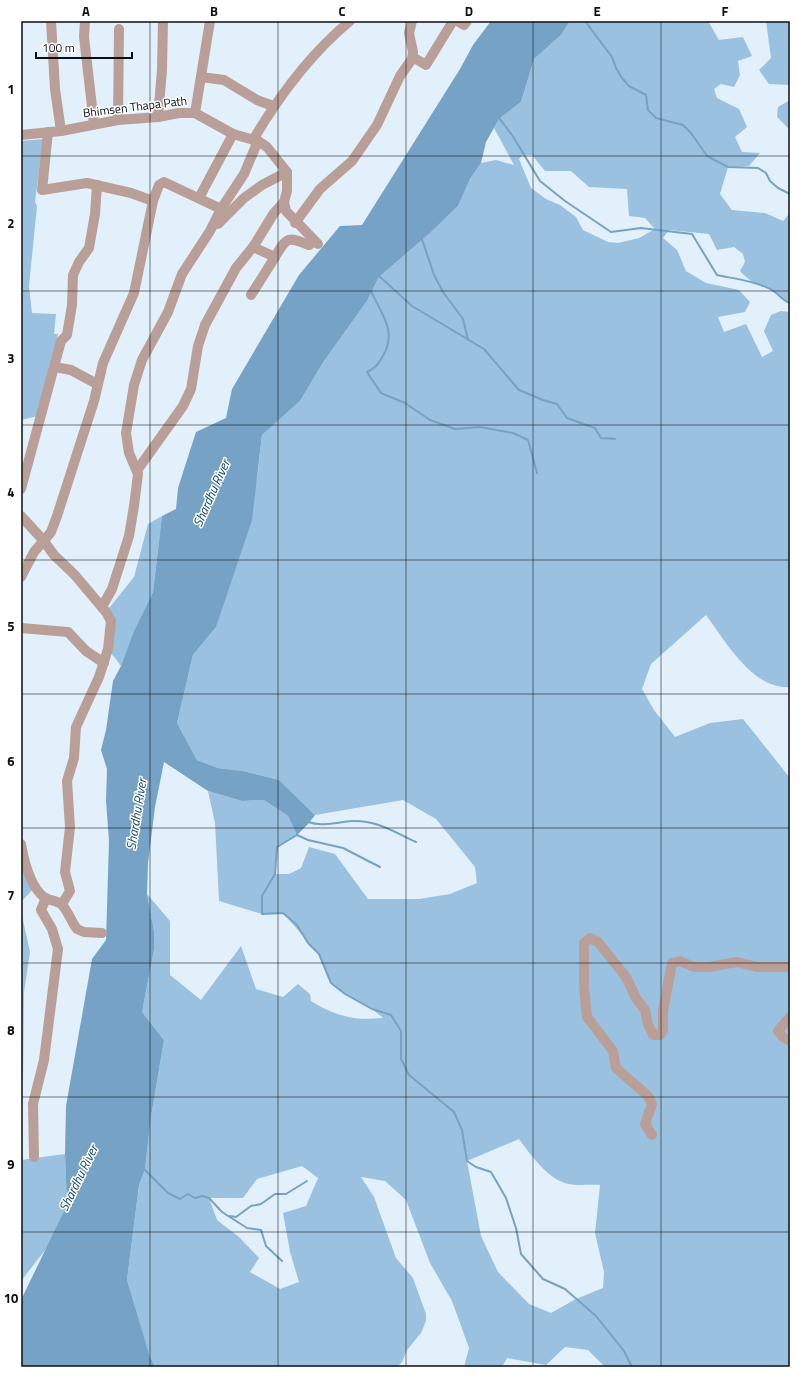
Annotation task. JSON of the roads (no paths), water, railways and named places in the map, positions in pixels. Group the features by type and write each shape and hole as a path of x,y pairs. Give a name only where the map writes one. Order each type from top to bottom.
{"street":[{"path":"51,21 55,89 61,131"},
{"path":"85,21 84,37 94,124"},
{"path":"158,117 163,57 163,21"},
{"path":"196,113 210,21"},
{"path":"295,223 320,189 352,161 377,125 400,76 412,59 413,52 409,33 412,21"},
{"path":"412,59 416,59 426,65 453,21"},
{"path":"457,21 464,25 467,21"},
{"path":"102,607 112,588 129,536 138,469 128,453 126,433 134,385 142,360 168,312 182,274 244,174 255,140 273,106 287,87 347,22"},
{"path":"118,120 119,29"},
{"path":"202,77 224,80 257,100 273,106"},
{"name":"Bhimsen Thapa Path","path":"21,135 61,131 118,120 158,117 179,113 196,113 233,134 255,140 267,147 285,169"},
{"path":"48,132 42,190 76,184 97,185 131,193 153,201"},
{"path":"199,198 233,134"},
{"path":"138,469 183,406 191,389 198,346 205,325 236,268 253,247 263,229 284,202 287,191 285,169 244,198 210,231"},
{"path":"21,577 43,540 52,532 58,516 97,384 110,346 127,313 134,293 153,201 159,185 164,182 221,209"},
{"path":"21,489 61,341 67,335 72,305 73,276 79,262 89,248 95,214 97,185"},
{"path":"251,295 274,257 288,239 292,238 309,245 316,242 295,223 286,211 284,202"},
{"path":"253,247 274,257"},
{"path":"55,367 71,370 97,384"},
{"path":"21,516 43,540 54,555 74,574 111,620 108,649 104,663 76,727 74,758 67,781 70,827 65,872 70,891 62,904"},
{"path":"21,628 68,632 86,650 104,663"},
{"path":"21,844 26,869 36,886 46,898 62,904 76,929 84,932 102,933"},
{"path":"34,1157 33,1104 44,1060 58,949 52,929 41,910 46,898"},
{"path":"652,1135 645,1124 652,1104 648,1096 616,1068 613,1051 587,1017 584,987 584,943 590,938 598,942 626,977 636,998 645,1010 648,1024 653,1035 660,1036 663,1030 663,1011 672,963 680,961 694,967 709,967 736,962 757,967 790,967"},
{"path":"790,1017 778,1031 782,1037 790,1041"}],"water":[{"name":"Shardhu River","path":"491,21 570,21 561,35 534,59 521,102 499,119 486,142 481,163 470,179 458,206 430,233 379,277 367,301 324,361 300,401 262,435 252,520 216,627 193,655 177,723 197,760 218,768 243,771 279,780 315,815 297,835 288,816 264,800 242,801 208,791 164,762 155,807 148,863 147,894 154,931 154,950 142,1012 164,1040 151,1117 145,1169 139,1185 127,1280 150,1357 155,1367 21,1367 21,1300 67,1205 65,1154 66,1106 92,959 106,940 109,841 106,801 107,769 101,750 106,730 113,681 121,666 133,633 153,592 162,516 176,509 178,488 196,432 226,418 232,389 299,275 340,226 362,225 460,69 473,45"}],"waterway":[{"path":"585,21 612,57 622,78 629,86 646,95 648,110 656,118 683,125 691,133 707,156 728,167 758,168 766,173 770,181 778,188 790,194"},
{"path":"499,118 512,135 540,181 565,201 611,232 641,228 692,234 717,275 759,284 777,293 785,301 790,303"},
{"path":"422,239 434,275 443,292 463,319 468,340"},
{"path":"378,275 412,306 484,349 519,390 557,404 567,418 595,428 601,438 615,439"},
{"path":"371,291 386,321 389,336 385,352 378,364 367,372 381,393 405,403 430,420 455,429 480,427 513,433 528,440 537,473"},
{"path":"308,822 319,824 352,821 369,822 385,827 416,842"},
{"path":"297,833 297,835 277,847 275,874 262,896 262,914 283,913 297,925 308,943 319,954 331,983 345,994 372,1009 391,1015 401,1031 401,1059 409,1075 454,1112 462,1130 467,1161 476,1167 491,1172 506,1198 516,1228 521,1254 543,1279 565,1289 596,1316 624,1351 632,1367"},
{"path":"297,835 308,840 343,848 380,867"},
{"path":"144,1169 168,1193 180,1199 188,1194 195,1198 202,1196 209,1198 222,1212 247,1228 261,1230 266,1246 282,1261"},
{"path":"230,1216 236,1217 251,1206 261,1204 275,1194 286,1194 307,1181"}]}
